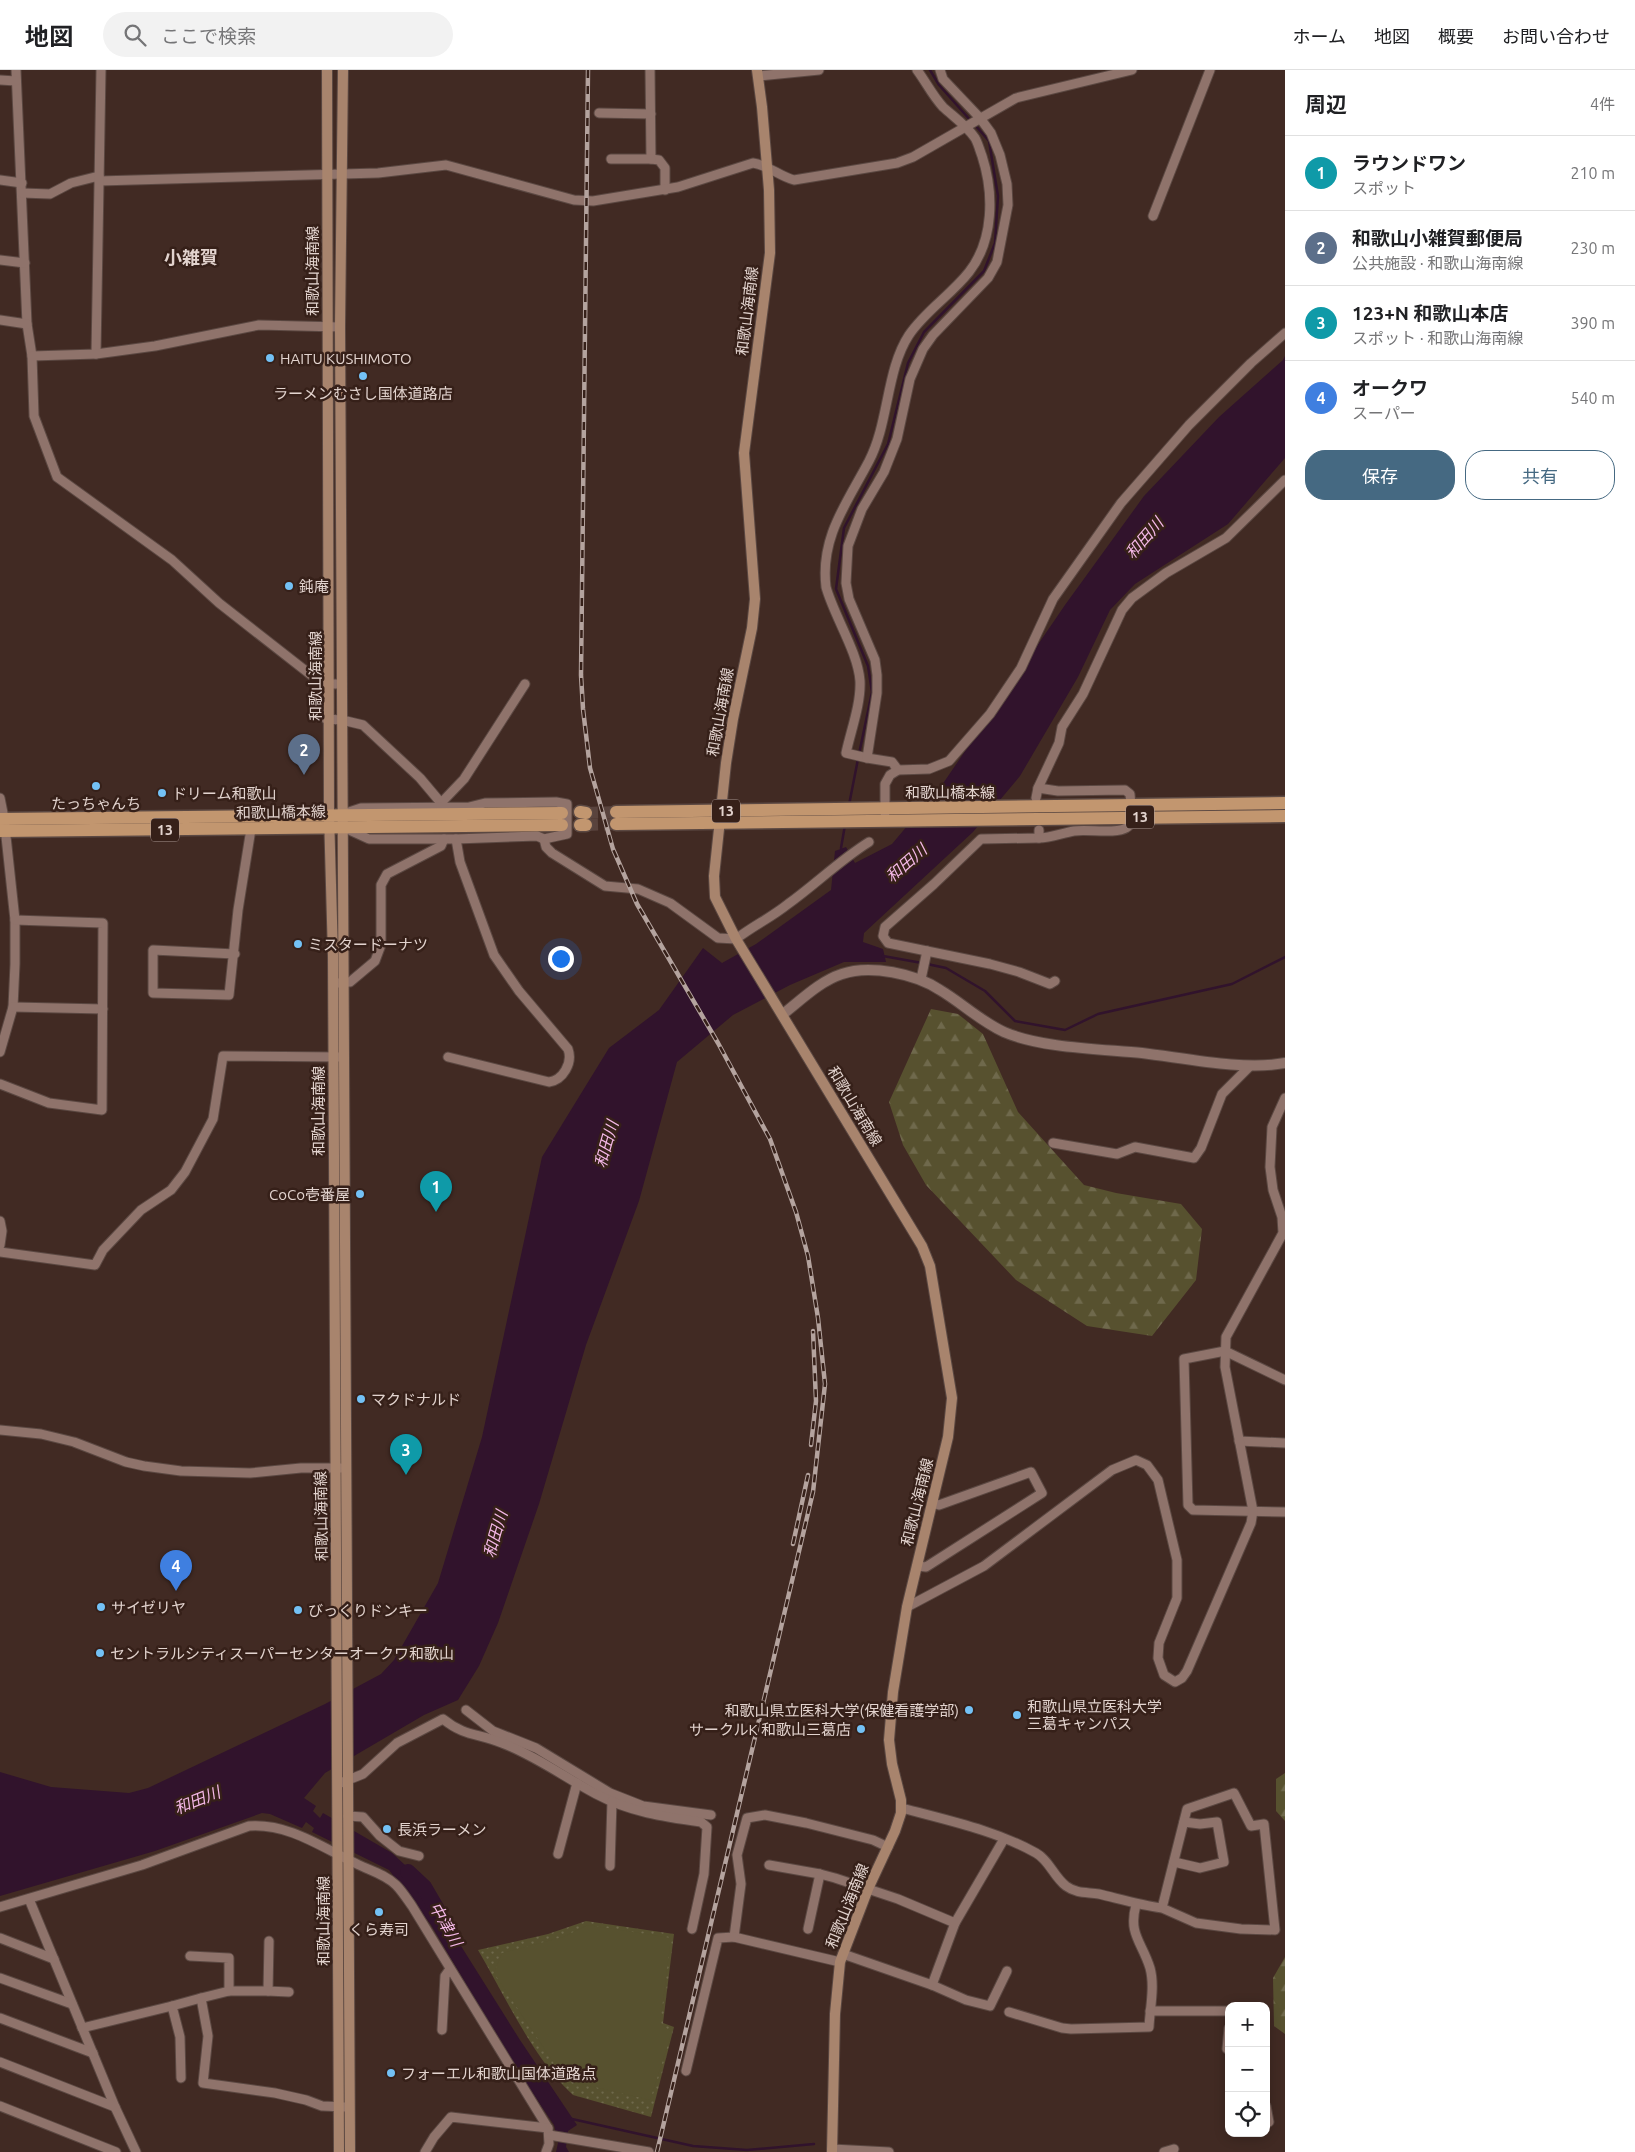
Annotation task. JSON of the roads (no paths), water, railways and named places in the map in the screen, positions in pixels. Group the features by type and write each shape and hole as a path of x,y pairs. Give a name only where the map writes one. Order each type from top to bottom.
{"main road":[{"name":"和歌山海南線","path":"327,70 326,175 330,684 328,719 332,983 337,1812 343,1854 350,2152"},
{"name":"和歌山海南線","path":"339,2152 343,1854 348,1817 349,1775 340,327 343,70"},
{"name":"和歌山海南線","path":"757,73 762,107 769,190 770,253 744,453 755,599 752,628 730,737 714,864 715,897 738,942 922,1246 930,1266 952,1398 948,1437 906,1607 893,1692 889,1740 892,1764 902,1808 895,1831 868,1889 842,1958 834,2022 832,2151"},
{"name":"和歌山橋本線","path":"616,818 856,815 996,820 1285,803"},
{"name":"和歌山橋本線","path":"886,817 900,809 1004,808 1285,816"},
{"name":"和歌山橋本線","path":"2,818 343,814 562,819 329,828 2,831"}],"street":[{"path":"16,70 27,324 32,356 34,416 57,477 172,560 219,603 311,675 330,684 342,684"},
{"path":"96,354 100,70"},
{"path":"650,70 650,159"},
{"path":"757,73 819,70"},
{"path":"898,770 892,762 846,753 857,705 860,681 857,665 826,587 824,575 828,543 832,530 870,458 880,433 897,364 908,336 969,271 984,244 989,218 990,194 984,164 976,140 965,126 929,91 917,70"},
{"path":"868,758 877,693 877,675 875,660 850,599 846,583 848,546 862,509 884,472 897,439 910,379 923,349 933,334 988,278 997,262 1008,205 1007,184 1000,155 991,133 980,118 944,79 940,70"},
{"path":"22,193 50,194 71,183 99,179 341,175 378,173 446,165 574,200 593,201 678,187 753,163 766,167 782,177 794,180 897,162 913,156 1016,98 1132,70"},
{"path":"1154,216 1210,70"},
{"path":"0,80 16,81"},
{"path":"599,113 651,114"},
{"path":"611,159 659,160 664,168 665,190"},
{"path":"0,180 22,183"},
{"path":"0,260 25,263"},
{"path":"0,320 27,324"},
{"path":"32,356 96,354 155,346 259,325 340,327"},
{"path":"886,817 885,784 890,775 898,770 929,769 949,761 990,714 1021,668 1053,599 1121,503 1189,424 1251,363 1285,333"},
{"path":"1036,798 1038,788 1059,743 1062,726 1083,694 1122,610 1132,598 1166,573 1226,538 1285,480"},
{"path":"442,806 464,779 524,684"},
{"path":"328,719 363,725 420,778 442,806"},
{"path":"1038,788 1058,791 1126,790 1130,794 1131,822 1127,828 1118,830 1074,831 1048,838 1039,834 981,838 934,884 885,927 883,936 888,943 926,954 1019,972 1050,984 1055,981"},
{"path":"0,798 2,831 15,920 13,1007 0,1052"},
{"path":"343,814 360,808 469,807 484,803 556,802 567,804 567,834 544,839 538,836 456,839 369,839 344,827"},
{"path":"235,954 153,950 153,993 229,996 235,954 238,910 251,829"},
{"path":"332,983 350,982 375,961 381,945 382,885 387,874 441,846 444,839"},
{"path":"448,1057 549,1082 560,1077 569,1064 570,1057 568,1050 519,991 494,955 460,862 456,839"},
{"path":"544,839 546,847 552,854 605,886 638,889 670,903 718,938 738,942 787,906 853,852 869,842"},
{"path":"0,1084 49,1102 102,1110 103,923 15,920"},
{"path":"921,975 926,954"},
{"path":"783,1014 823,983 843,973 872,970 921,975 1004,1032 1043,1042 1250,1066 1285,1063"},
{"path":"13,1007 103,1010"},
{"path":"0,1252 95,1265 103,1250 141,1210 171,1190 185,1172 212,1119 223,1056 344,1056"},
{"path":"1053,1143 1117,1154 1135,1147 1194,1158 1201,1148 1222,1094 1250,1066"},
{"path":"906,1607 984,1566 1112,1470 1136,1460 1147,1465 1158,1480 1177,1560 1177,1598 1159,1643 1158,1658 1164,1675 1175,1682 1187,1671 1251,1523 1253,1511 1225,1366 1224,1351 1226,1337 1282,1243 1282,1217 1273,1190 1270,1167 1272,1127 1285,1098"},
{"path":"0,1221 2,1231 0,1245"},
{"path":"1285,1380 1224,1351 1184,1359 1188,1504 1193,1510 1285,1512"},
{"path":"0,1430 41,1434 74,1442 126,1462 181,1471 250,1473 301,1468 346,1468"},
{"path":"1239,1441 1285,1443"},
{"path":"917,1566 926,1567 1042,1493 1031,1472 939,1505 932,1504"},
{"path":"466,1710 493,1731 536,1748 610,1793 643,1806 711,1815"},
{"path":"338,1779 349,1775 363,1774 397,1744 443,1719 456,1730 502,1742 541,1761 597,1795 612,1801 646,1814 701,1822 707,1827 704,1874 692,1928"},
{"path":"558,1854 577,1783"},
{"path":"902,1808 1004,1839 1037,1853 1046,1861 1064,1885 1074,1891 1098,1894 1136,1905 1162,1908 1196,1923 1242,1930 1275,1930 1264,1824 1251,1826 1234,1793 1188,1808 1162,1908"},
{"path":"610,1866 612,1801"},
{"path":"734,1937 742,1884 737,1856 747,1818 765,1815 873,1840 888,1847"},
{"path":"348,1817 363,1817 380,1836 399,1851 419,1856"},
{"path":"1174,1862 1200,1868 1224,1862 1217,1822 1200,1824 1184,1822"},
{"path":"0,1907 142,1865 249,1826 264,1825 274,1827 302,1836 343,1854 396,1884 412,1906 550,2133 546,2152"},
{"path":"932,1985 955,1923 1004,1839"},
{"path":"769,1865 820,1874 898,1899 955,1923"},
{"path":"808,1929 820,1874"},
{"path":"29,1899 132,2150"},
{"path":"1009,2012 1062,2028 1149,2027 1152,1987 1150,1968 1135,1935 1132,1918 1136,1905"},
{"path":"686,2071 718,1938 734,1937 842,1958 932,1985 966,2000 990,2006 1007,1971"},
{"path":"0,1938 54,1959"},
{"path":"268,1991 269,1941"},
{"path":"190,1956 229,1958 229,1991"},
{"path":"442,2030 445,1976 450,1969"},
{"path":"0,1978 72,2004"},
{"path":"82,2028 229,1991 290,1992"},
{"path":"202,1998 208,2036 203,2083 275,2093 306,2100 322,2106 350,2107"},
{"path":"172,2006 180,2037 182,2078"},
{"path":"1150,2011 1225,2011"},
{"path":"0,2018 93,2053"},
{"path":"0,2062 116,2108"},
{"path":"0,2106 116,2152"},
{"path":"425,2152 434,2137 451,2117 649,2152"},
{"path":"1164,2152 1174,2148"},
{"path":"832,2151 889,2152"}],"water":[{"name":"和田川","path":"1285,356 1285,458 1228,524 1135,584 1110,610 1078,677 1020,776 973,832 864,933 863,942 883,949 886,962 844,962 790,985 733,1015 677,1062 639,1201 586,1345 539,1504 498,1623 479,1666 458,1700 424,1715 325,1773 304,1798 316,1806 313,1811 320,1818 323,1813 392,1853 417,1876 520,2040 577,2125 568,2131 566,2147 569,2152 556,2152 558,2143 554,2125 513,2064 431,1925 389,1870 312,1832 314,1828 306,1822 302,1828 270,1814 262,1813 155,1851 0,1896 0,1772 51,1787 129,1793 148,1788 325,1704 381,1674 394,1660 438,1583 482,1437 542,1157 609,1048 659,1010 703,948 722,963 756,944 831,890 835,851 846,847 855,863 892,844 944,782 1065,605 1144,496 1219,417 1283,360"}],"waterway":[{"path":"930,70 939,85 971,121"},
{"path":"859,754 872,692 868,666 836,589 844,528 888,444 908,363 924,332 984,271 995,243 998,196 989,141 975,125"},
{"path":"849,805 858,759"},
{"path":"842,852 845,825"},
{"path":"883,956 922,963"},
{"path":"927,964 946,968 985,991 1015,1021 1065,1030 1098,1014 1232,984 1285,957"},
{"name":"中津川","path":"408,1872 424,1887 438,1911"},
{"path":"572,2119 693,2146 747,2150 814,2144"}],"tunnel":[{"path":"586,813 616,812"},
{"path":"586,825 616,824"}],"railway":[{"path":"588,70 581,675 590,768 613,849 637,904 718,1043 770,1139 796,1212 808,1256 818,1318 825,1384 813,1492 657,2152"},
{"path":"811,1445 816,1401 813,1331"},
{"path":"793,1544 808,1475"}],"place":[{"name":"HAITU KUSHIMOTO","path":"270,358"},
{"name":"ラーメンむさし国体道路店","path":"363,376"},
{"name":"鈍庵","path":"289,586"},
{"name":"和歌山小雑賀郵便局","path":"304,775"},
{"name":"たっちゃんち","path":"96,786"},
{"name":"ドリーム和歌山","path":"162,793"},
{"name":"ミスタードーナツ","path":"298,944"},
{"name":"CoCo壱番屋","path":"360,1194"},
{"name":"ラウンドワン","path":"436,1212"},
{"name":"マクドナルド","path":"361,1399"},
{"name":"123+N 和歌山本店","path":"406,1475"},
{"name":"オークワ","path":"176,1591"},
{"name":"サイゼリヤ","path":"101,1607"},
{"name":"びっくりドンキー","path":"298,1610"},
{"name":"セントラルシティスーパーセンターオークワ和歌山","path":"100,1653"},
{"name":"和歌山県立医科大学(保健看護学部)","path":"969,1710"},
{"name":"和歌山県立医科大学 三葛キャンパス","path":"1017,1715"},
{"name":"サークルK 和歌山三葛店","path":"861,1729"},
{"name":"長浜ラーメン","path":"387,1829"},
{"name":"くら寿司","path":"379,1912"},
{"name":"フォーエル和歌山国体道路点","path":"391,2073"}],"district":[{"name":"小雑賀","path":"191,257"}]}
